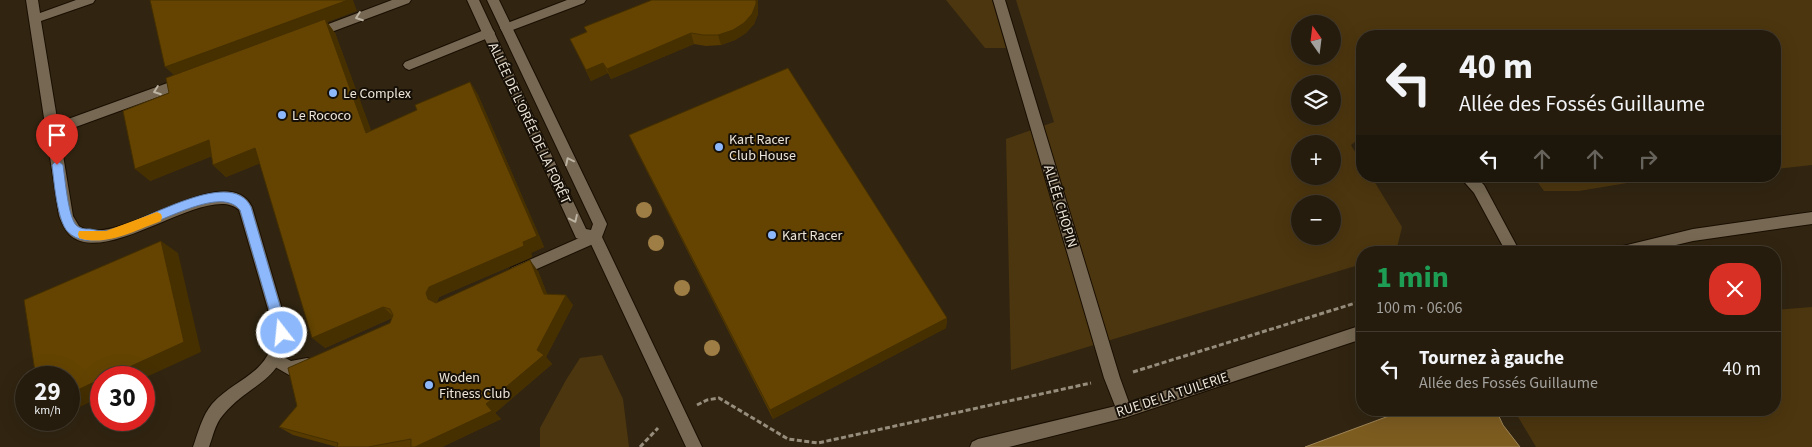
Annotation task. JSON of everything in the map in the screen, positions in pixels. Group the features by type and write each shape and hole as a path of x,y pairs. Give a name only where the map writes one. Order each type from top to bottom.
{"street":[{"path":"32,0 51,131 66,216 70,227 78,233 106,236 204,199 222,196 240,201 245,207 282,333 282,345 264,374 221,406 211,418 201,447"},
{"path":"35,19 89,0"},
{"name":"ALLÉE DE L'ORÉE DE LA FORÊT","path":"473,0 581,234 595,237"},
{"name":"ALLÉE DE L'ORÉE DE LA FORÊT","path":"493,0 600,224 595,237 694,447"},
{"path":"506,28 580,0"},
{"name":"ALLÉE CHOPIN","path":"999,0 1112,378 1124,411"},
{"path":"409,64 489,33"},
{"path":"51,131 194,78"},
{"path":"1472,182 1478,189 1510,246"},
{"path":"1648,246 1693,235 1812,218"},
{"path":"506,277 595,237"},
{"name":"RUE DE LA TUILERIE","path":"978,447 1124,411 1356,334"},
{"path":"275,359 289,368 304,366 318,361"}],"lane":[{"path":"304,37 405,0"}],"path":[{"path":"1130,373 1356,303"},
{"path":"696,406 707,400 719,398 788,439 818,442 1096,382"},
{"path":"640,447 658,428"}],"shaded area":[{"path":"946,0 992,0 1006,48 985,48"},
{"path":"1016,0 1812,0 1812,165 1781,168 1781,30 1356,30 1356,141 1351,145 1356,153 1356,182 1375,182 1402,227 1397,246 1356,246 1356,266 1011,370 1006,139 1054,122"},
{"path":"1537,182 1633,182 1579,191 1544,191"},
{"path":"1812,307 1812,447 1536,447 1518,416 1781,416 1781,310"},
{"path":"602,355 623,399 629,447 540,447 540,428 580,358"},
{"path":"1389,416 1499,416 1503,425 1520,447 1305,447"}],"building":[{"path":"150,0 348,0 165,67"},
{"path":"652,0 756,0 756,4 752,14 744,23 733,30 718,35 691,33 607,69 603,63 586,70 570,39 587,32 584,27"},
{"path":"325,19 366,133 417,110 415,105 470,82 537,236 523,242 524,246 429,287 426,293 428,299 436,303 530,260 544,294 566,295 537,350 544,355 486,404 492,411 415,447 411,447 411,439 368,447 337,447 338,443 279,427 297,406 288,368 390,323 393,315 390,309 383,307 312,338 255,148 213,165 209,140 135,169 123,111 169,93 166,78"},
{"path":"788,68 947,318 770,410 629,135"},
{"path":"161,241 184,342 131,366 90,366 90,384 80,389 80,366 34,366 24,300"}],"slow traffic":[{"path":"84,234 106,236 157,217"}],"place":[{"name":"Le Complex","path":"333,93"},
{"name":"Le Rococo","path":"282,115"},
{"name":"Kart Racer Club House","path":"719,147"},
{"name":"Kart Racer","path":"772,235"},
{"name":"Woden Fitness Club","path":"429,385"}],"route":[{"path":"57,165 66,216 70,227 78,233 106,236 204,199 217,196 240,201 245,207 282,333"}]}
